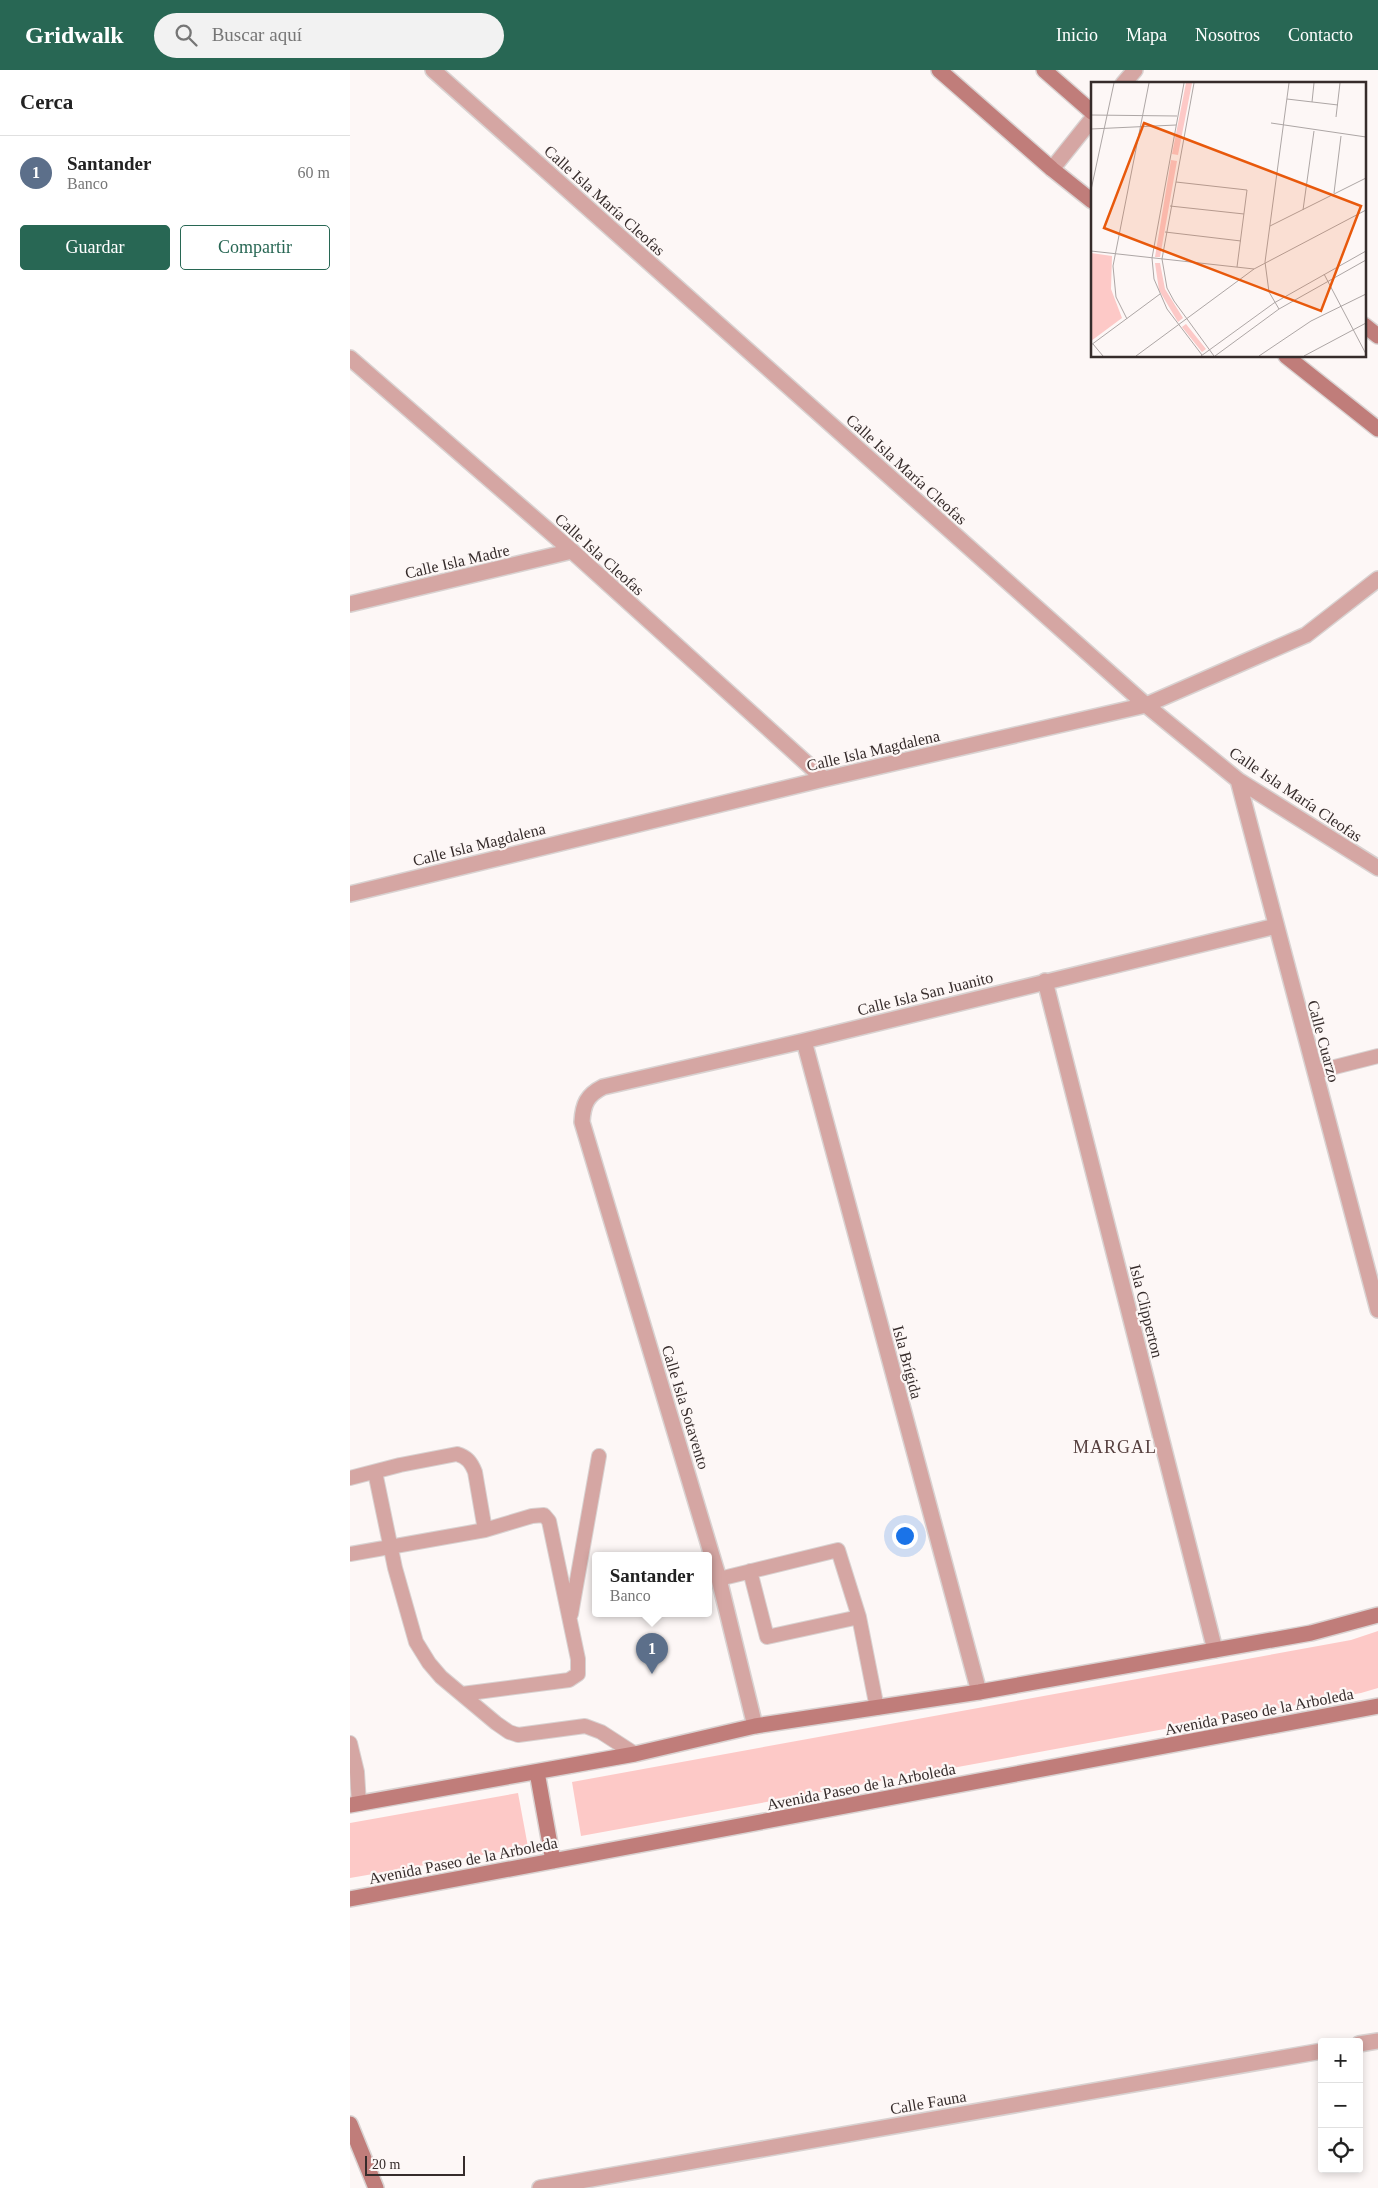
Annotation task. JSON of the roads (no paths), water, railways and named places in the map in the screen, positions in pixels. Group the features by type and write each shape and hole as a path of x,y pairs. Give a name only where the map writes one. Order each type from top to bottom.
{"street":[{"name":"Calle Isla María Cleofas","path":"433,70 1146,705 1238,780 1378,868"},
{"path":"939,70 1052,169 1091,200"},
{"path":"1044,70 1091,111"},
{"path":"1125,82 1135,70"},
{"path":"1052,169 1091,120"},
{"path":"1366,327 1378,336"},
{"name":"Calle Isla Cleofas","path":"350,358 572,551 824,779"},
{"path":"1289,358 1378,429"},
{"name":"Calle Isla Madre","path":"350,604 572,551"},
{"name":"Calle Isla Magdalena","path":"350,894 824,779 1146,705 1306,634 1378,579"},
{"name":"Calle Cuarzo","path":"1238,780 1378,1310"},
{"name":"Calle Isla San Juanito","path":"587,1099 594,1091 603,1087 804,1041 1276,926"},
{"name":"Isla Clipperton","path":"1045,981 1215,1650"},
{"name":"Isla Brígida","path":"804,1041 979,1692"},
{"name":"Calle Isla Sotavento","path":"587,1099 583,1107 582,1122 711,1552"},
{"name":"Calle Isla Sotavento","path":"712,1556 755,1726"},
{"path":"355,1805 635,1754 755,1726 979,1692 1311,1633 1378,1616"},
{"name":"Avenida Paseo de la Arboleda","path":"350,1899 1378,1706"},
{"path":"537,1772 553,1861"},
{"path":"1363,2043 1378,2041"},
{"name":"Calle Fauna","path":"540,2188 1318,2052"},
{"path":"350,2124 376,2188"}],"lane":[{"path":"1315,1072 1378,1056"},
{"path":"350,1478 457,1454 472,1464 475,1472 485,1530"},
{"path":"569,1622 599,1456"},
{"path":"375,1472 391,1548 416,1642 435,1670 509,1732 518,1735 585,1726 601,1732 635,1754"},
{"path":"350,1554 485,1530 532,1516 544,1516 551,1527 579,1667 578,1674 574,1678 462,1694"},
{"path":"719,1579 838,1550 859,1617 878,1708"},
{"path":"750,1571 767,1637 859,1617"},
{"path":"350,1743 357,1772 355,1805"}],"place":[{"name":"Santander","path":"652,1674"}],"district":[{"name":"MARGAL","path":"1115,1447"}]}
